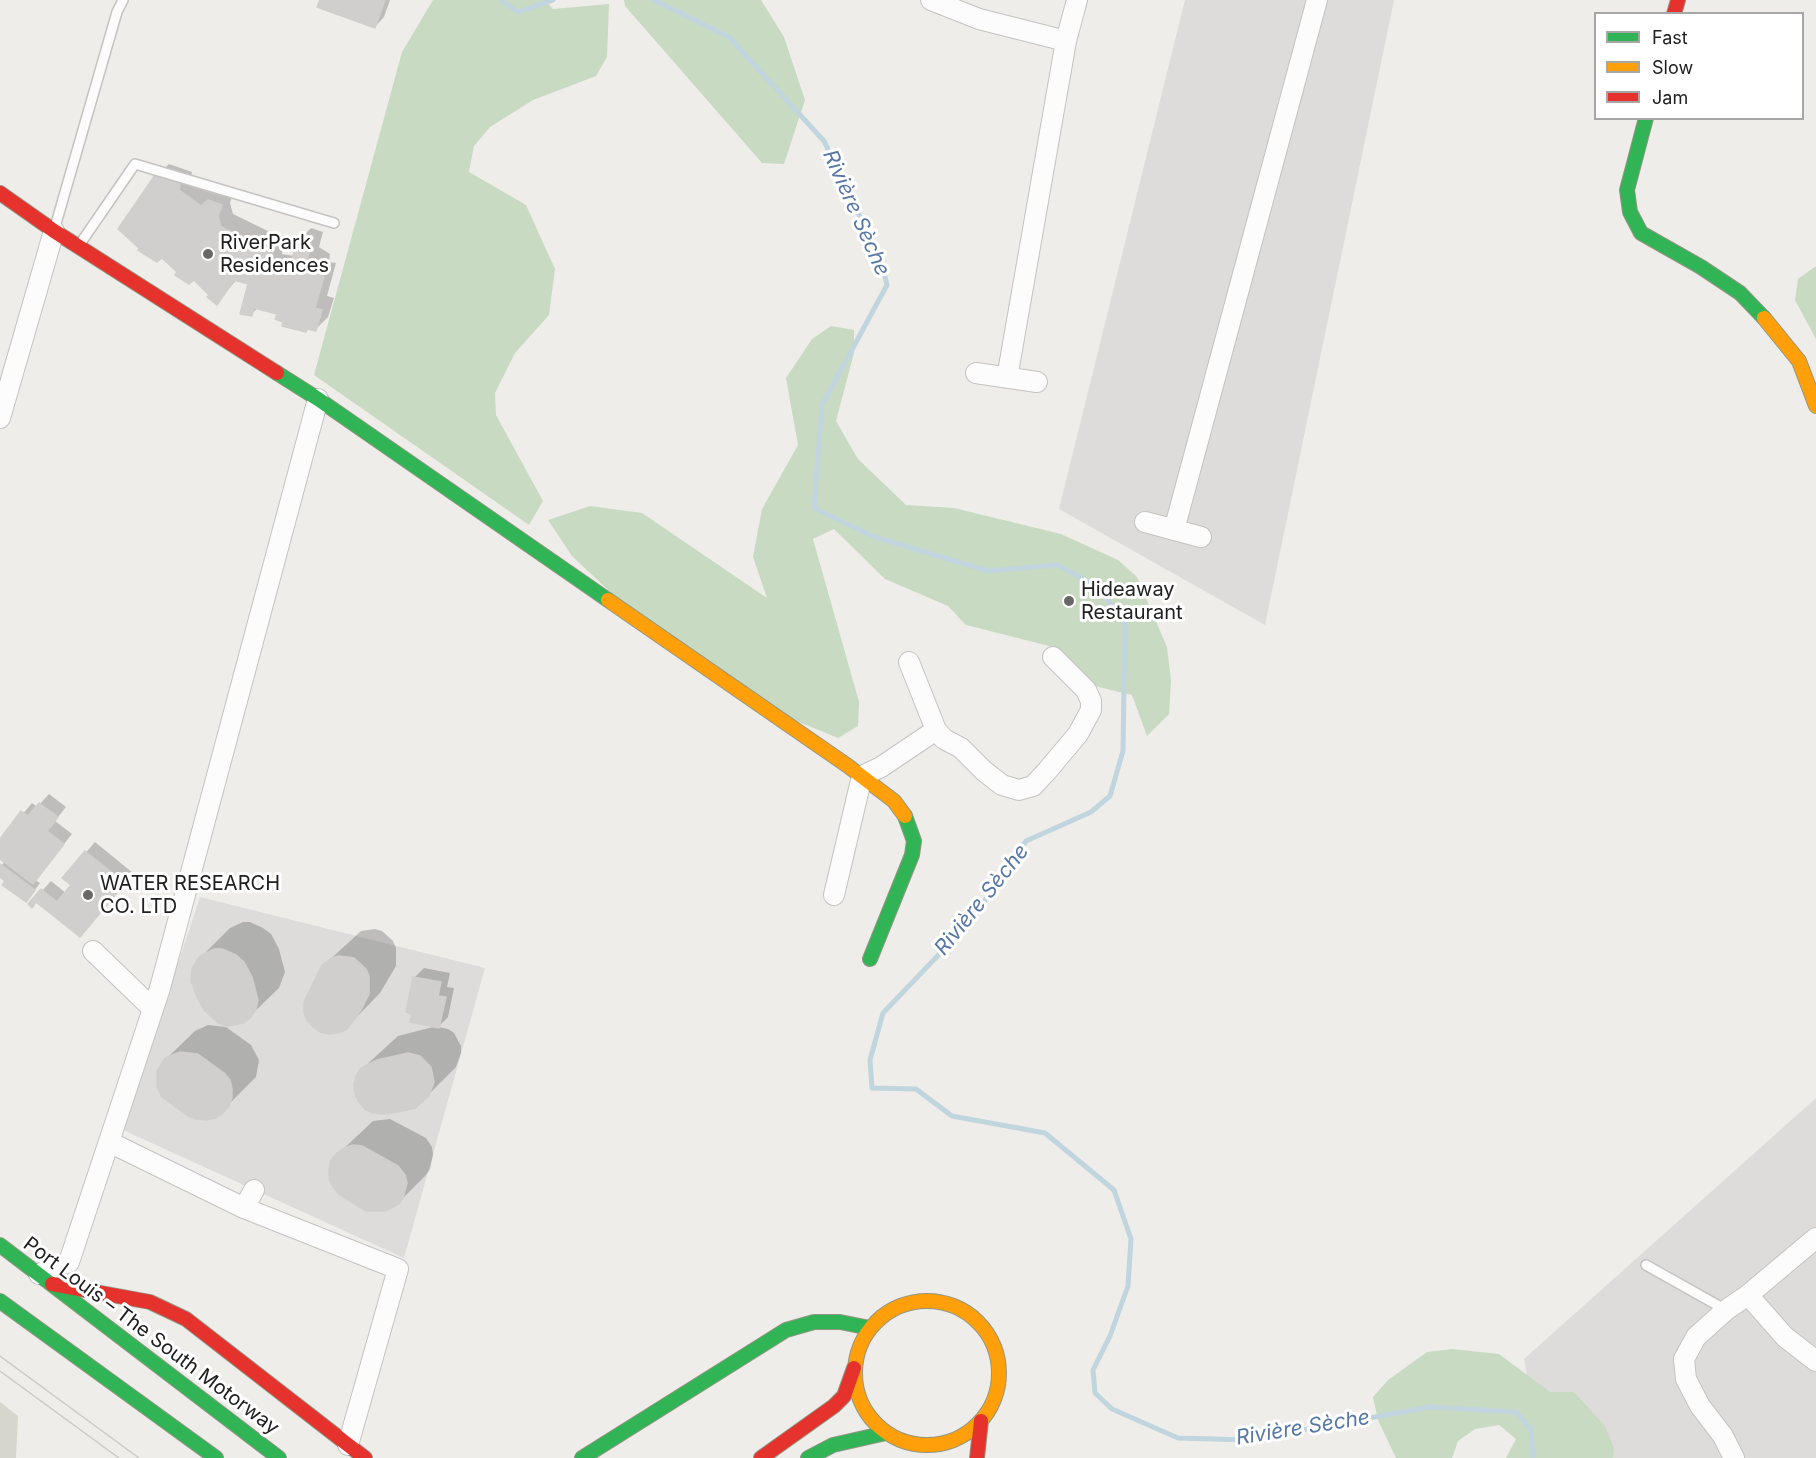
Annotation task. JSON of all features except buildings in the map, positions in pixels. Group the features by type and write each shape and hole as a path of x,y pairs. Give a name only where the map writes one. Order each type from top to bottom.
{"main road":[{"path":"1645,120 1627,190 1630,212 1641,233 1701,267 1740,293 1770,324 1799,361 1816,406"},
{"path":"0,193 54,231 318,399 862,776 894,801 904,814 914,841 912,855 870,959"},
{"name":"Port Louis – The South Motorway","path":"0,1245 196,1397 279,1458"},
{"path":"46,1279 150,1302 186,1319 365,1458"},
{"path":"0,1301 216,1458"},
{"path":"760,1458 834,1406 844,1396 859,1347 870,1328 889,1311 913,1301 939,1301 963,1310 983,1326 996,1348 1000,1374 995,1400 981,1421 960,1437 935,1445 909,1443 886,1433 871,1420 861,1405 855,1387 854,1368"},
{"path":"28,1322 93,1386"},
{"path":"582,1458 786,1330 814,1322 840,1322 870,1328"},
{"path":"977,1458 981,1421"},
{"path":"808,1458 833,1445 886,1433"}],"street":[{"path":"931,0 987,21 1066,41"},
{"path":"1007,378 1066,41 1077,0"},
{"path":"1174,530 1317,0"},
{"path":"0,418 54,231"},
{"path":"976,373 1038,382"},
{"path":"46,1279 69,1262 153,1009 318,399"},
{"path":"1145,522 1201,537"},
{"path":"909,662 936,730 944,739 961,747 984,771 1002,785 1019,790 1033,786 1078,734 1091,710 1086,690 1053,657"},
{"path":"834,895 862,776 881,767 936,730"},
{"path":"93,951 153,1009"},
{"path":"109,1142 244,1208 398,1269 348,1445"},
{"path":"244,1208 254,1190"},
{"path":"1732,1457 1723,1436 1700,1406 1686,1379 1684,1359 1696,1336 1816,1238"},
{"path":"1748,1295 1785,1337 1816,1361"}],"lane":[{"path":"54,231 117,12 123,0"},
{"path":"78,246 135,165 334,223"},
{"path":"1646,1265 1726,1310"}],"shaded area":[{"path":"1185,0 1394,0 1265,625 1059,509"},
{"path":"200,897 485,968 404,1258 123,1130"},
{"path":"1816,1098 1816,1458 1542,1458 1524,1359"},
{"path":"0,1402 18,1416 16,1458 0,1458"}],"green space":[{"path":"433,0 545,0 553,9 609,4 607,57 596,76 533,100 490,127 474,146 469,172 526,205 555,269 549,315 515,353 495,393 496,415 543,501 529,525 314,375 402,52"},
{"path":"624,0 761,0 784,37 805,100 784,164 762,163 625,6"},
{"path":"1816,266 1816,339 1795,300 1798,279"},
{"path":"831,326 854,330 854,353 836,421 858,459 906,505 954,508 1061,534 1118,560 1137,577 1167,647 1171,680 1169,714 1147,736 1132,695 1086,684 1057,648 966,625 948,606 885,579 834,529 813,539 859,702 858,726 838,738 794,720 622,603 572,556 548,520 590,506 642,513 767,598 753,557 762,509 798,445 786,378 812,339"},
{"path":"1452,1349 1499,1354 1550,1392 1574,1392 1605,1426 1614,1448 1613,1458 1506,1458 1516,1439 1499,1425 1475,1429 1458,1441 1452,1458 1396,1458 1378,1420 1373,1397 1388,1380 1427,1352"}],"waterway":[{"name":"Rivière Sèche","path":"501,0 518,12 553,0"},
{"name":"Rivière Sèche","path":"654,0 729,37 824,141 882,263 887,285 822,405 814,508 872,536 988,571 1057,565 1098,587 1125,624 1123,751 1110,796 1091,812 1026,841 970,922 883,1013 870,1060 872,1088 916,1089 952,1116 1045,1133 1114,1190 1131,1239 1128,1286 1110,1336 1093,1370 1095,1393 1112,1409 1178,1438 1248,1440 1430,1407 1516,1412 1531,1429 1533,1458"}],"tram line":[{"path":"0,1356 139,1458"},
{"path":"0,1371 119,1458"}],"traffic: fast":[{"path":"1645,120 1627,190 1630,212 1641,233 1701,267 1740,293 1764,318"},
{"path":"277,373 608,600"},
{"path":"870,959 912,855 914,841 905,816"},
{"path":"0,1245 279,1458"},
{"path":"0,1301 216,1458"},
{"path":"582,1458 786,1330 814,1322 840,1322 870,1328"},
{"path":"808,1458 833,1445 886,1433"}],"traffic: slow":[{"path":"1764,318 1799,361 1816,406"},
{"path":"608,600 848,766 894,801 905,816"},
{"path":"927,1301 955,1306 978,1322 994,1345 999,1373 994,1401 978,1424 955,1440 927,1445 899,1440 876,1424 860,1401 855,1373 860,1345 876,1322 899,1306 927,1301"}],"traffic: jam":[{"path":"1675,12 1678,0"},
{"path":"0,193 54,231 277,373"},
{"path":"52,1284 150,1302 186,1319 365,1458"},
{"path":"761,1458 834,1406 844,1396 854,1368"},
{"path":"977,1458 981,1421"}],"place":[{"name":"RiverPark Residences","path":"208,254"},
{"name":"Hideaway Restaurant","path":"1069,601"},
{"name":"WATER RESEARCH CO. LTD","path":"88,895"}]}
